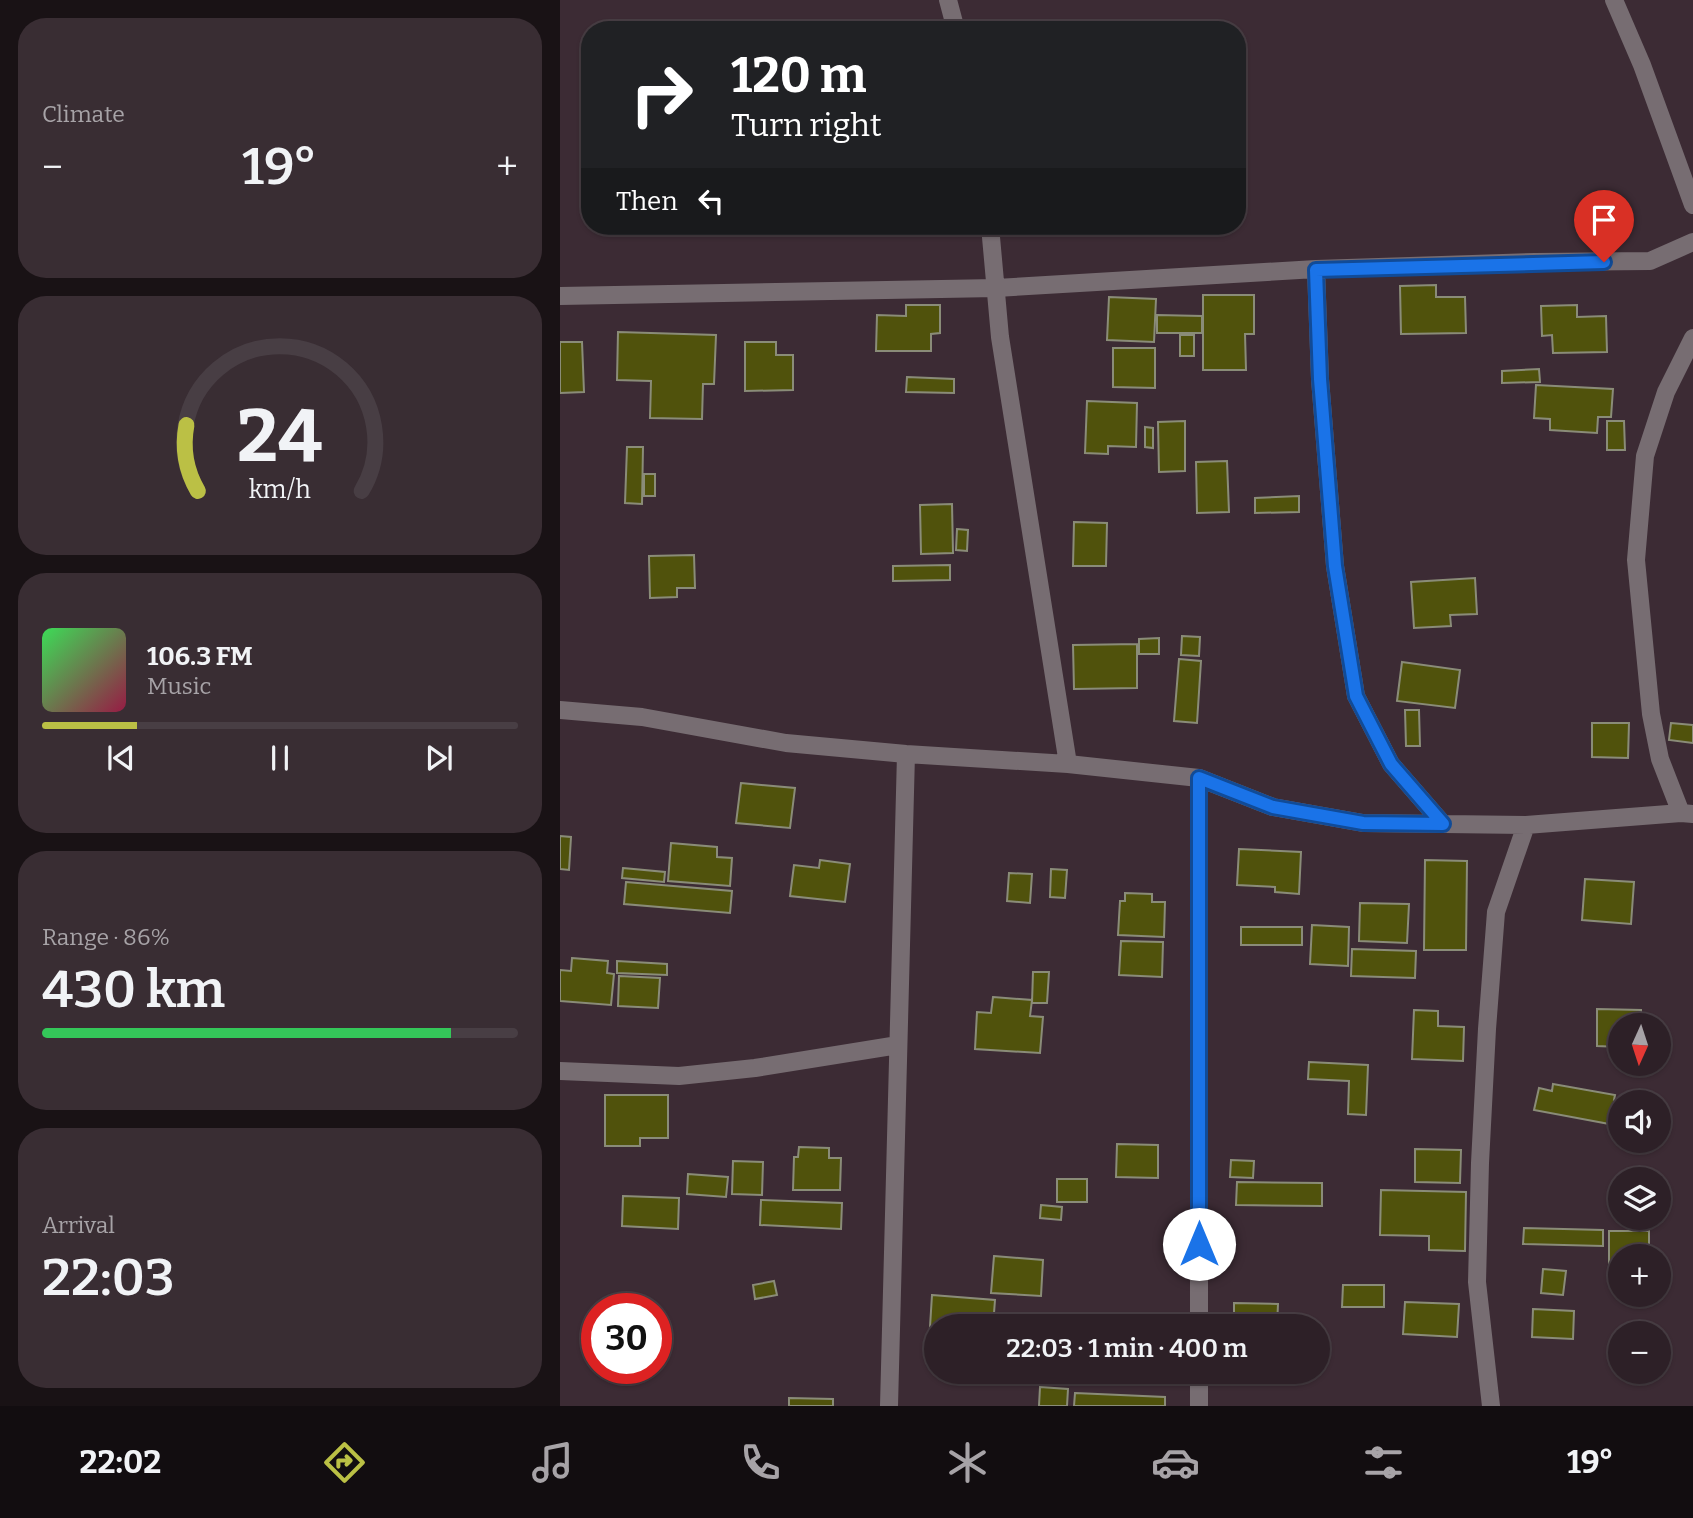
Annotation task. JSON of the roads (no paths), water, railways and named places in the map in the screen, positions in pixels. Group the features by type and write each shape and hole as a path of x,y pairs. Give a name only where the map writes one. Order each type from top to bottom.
{"street":[{"path":"948,0 954,21"},
{"path":"1614,0 1642,65 1693,205"},
{"path":"991,235 1002,351 1068,764"},
{"path":"560,296 996,288 1316,270 1650,261 1693,242"},
{"path":"1316,270 1320,379 1335,566 1356,696 1391,764 1443,824"},
{"path":"560,710 642,716 786,743 905,754 1068,764 1199,778 1273,807 1363,823 1526,825 1687,814 1660,759 1651,714 1636,560 1645,456 1666,392 1693,338"},
{"path":"889,1406 905,754"},
{"path":"1199,778 1199,1314"},
{"path":"1491,1406 1477,1282 1487,1029 1496,912 1526,825"},
{"path":"560,1071 679,1076 755,1068 898,1045"},
{"path":"1199,1384 1199,1406"}]}
